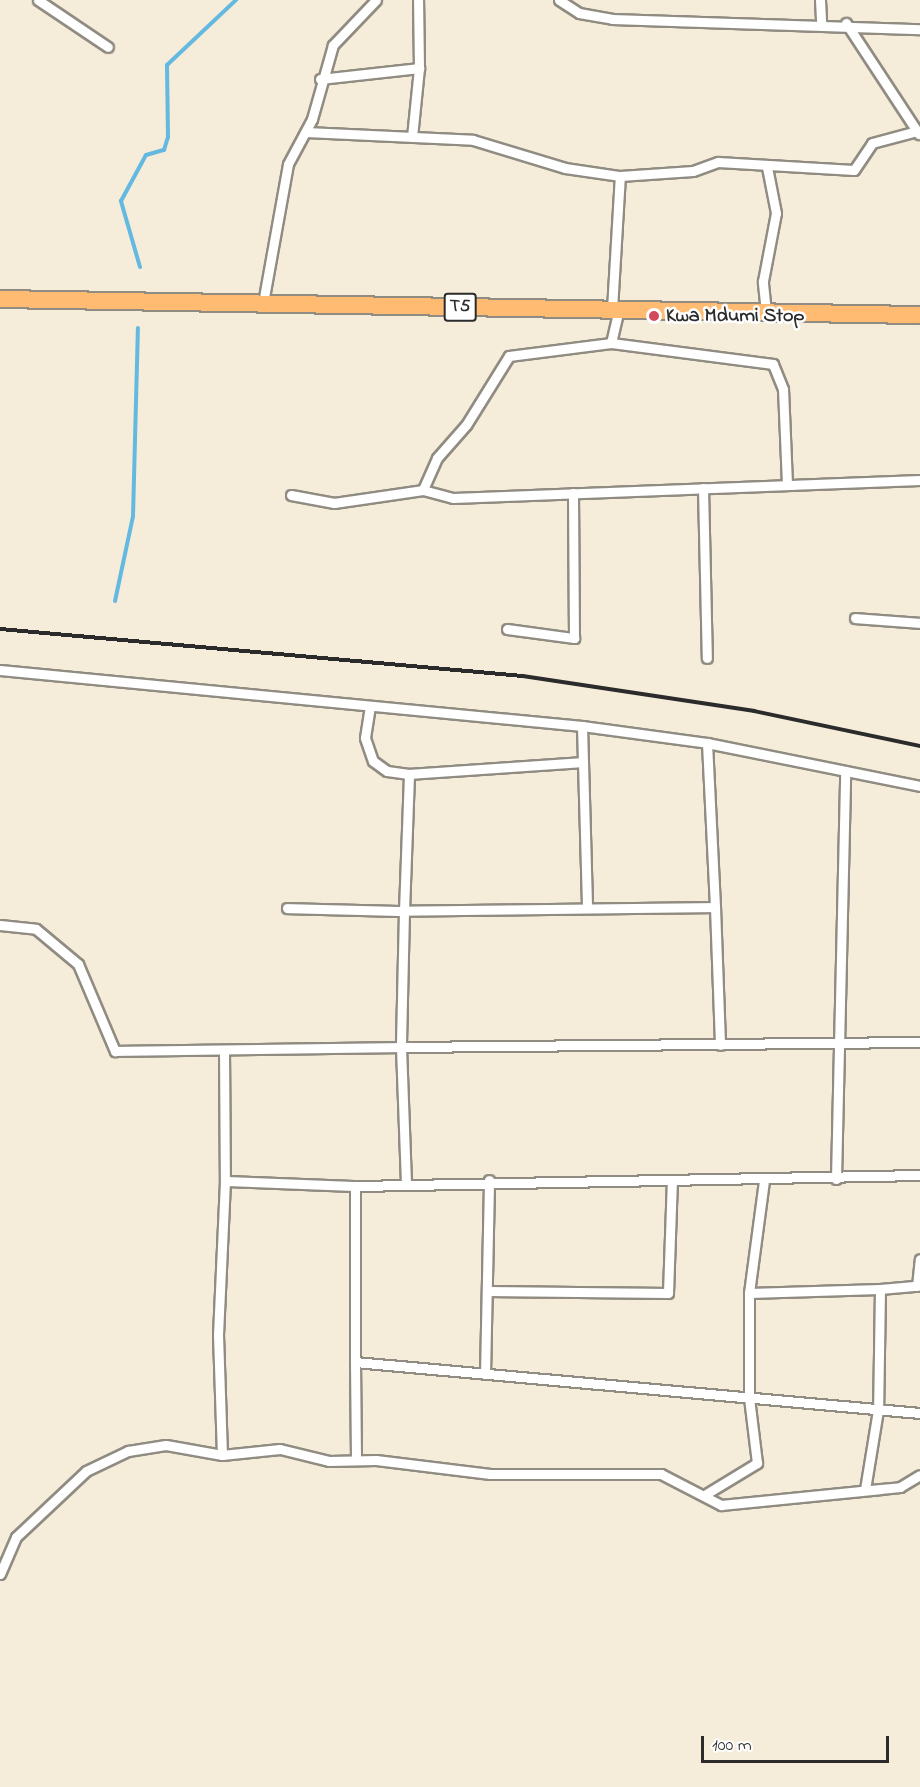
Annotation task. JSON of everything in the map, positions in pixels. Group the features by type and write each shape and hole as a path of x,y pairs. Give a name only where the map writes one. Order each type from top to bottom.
{"highway":[{"name":"T5","path":"0,299 920,315"}],"street":[{"path":"39,0 108,46"},
{"path":"263,303 288,164 306,132 320,79 333,45 376,0"},
{"path":"412,137 419,68 418,0"},
{"path":"559,0 579,13 612,19 821,22 920,29"},
{"path":"820,0 821,22"},
{"path":"306,132 473,140 565,168 620,176 693,171 718,162 767,167 854,170 872,143 918,134 846,24"},
{"path":"320,79 419,68"},
{"path":"766,312 763,281 776,213 767,167"},
{"path":"611,343 616,309 620,176"},
{"path":"423,490 437,458 466,425 509,356 611,343 773,363 783,389 787,484"},
{"path":"291,495 334,503 423,490 453,498 920,480"},
{"path":"704,488 707,658"},
{"path":"507,629 574,638 573,493"},
{"path":"855,618 920,623"},
{"path":"0,670 582,726 707,743 920,786"},
{"path":"370,706 365,738 373,761 387,771 409,774 584,762"},
{"path":"582,726 587,907"},
{"path":"707,743 720,1045"},
{"path":"836,1179 837,1043 845,771"},
{"path":"406,1184 401,1047 409,774"},
{"path":"287,908 404,911 715,907"},
{"path":"0,925 36,929 78,964 115,1051 920,1042"},
{"path":"222,1455 218,1335 225,1181 224,1050"},
{"path":"225,1181 355,1186 489,1180 764,1181 920,1175"},
{"path":"485,1374 489,1180"},
{"path":"487,1291 668,1293 672,1181"},
{"path":"706,1494 757,1463 749,1398 749,1293 764,1181"},
{"path":"355,1186 356,1460"},
{"path":"749,1293 919,1286 920,1259"},
{"path":"865,1489 878,1410 880,1289"},
{"path":"355,1362 920,1413"},
{"path":"0,1574 16,1537 103,1460 166,1445 222,1455 280,1449 328,1461 356,1460 490,1474 661,1474 731,1505 900,1487 920,1475"}],"waterway":[{"path":"140,267 121,201 146,155 164,150 168,137 167,65 236,0"},
{"path":"115,601 133,516 138,328"}],"railway":[{"path":"0,629 523,676 754,711 920,746"}],"place":[{"name":"Kwa Mdumi Stop","path":"654,316"}]}
